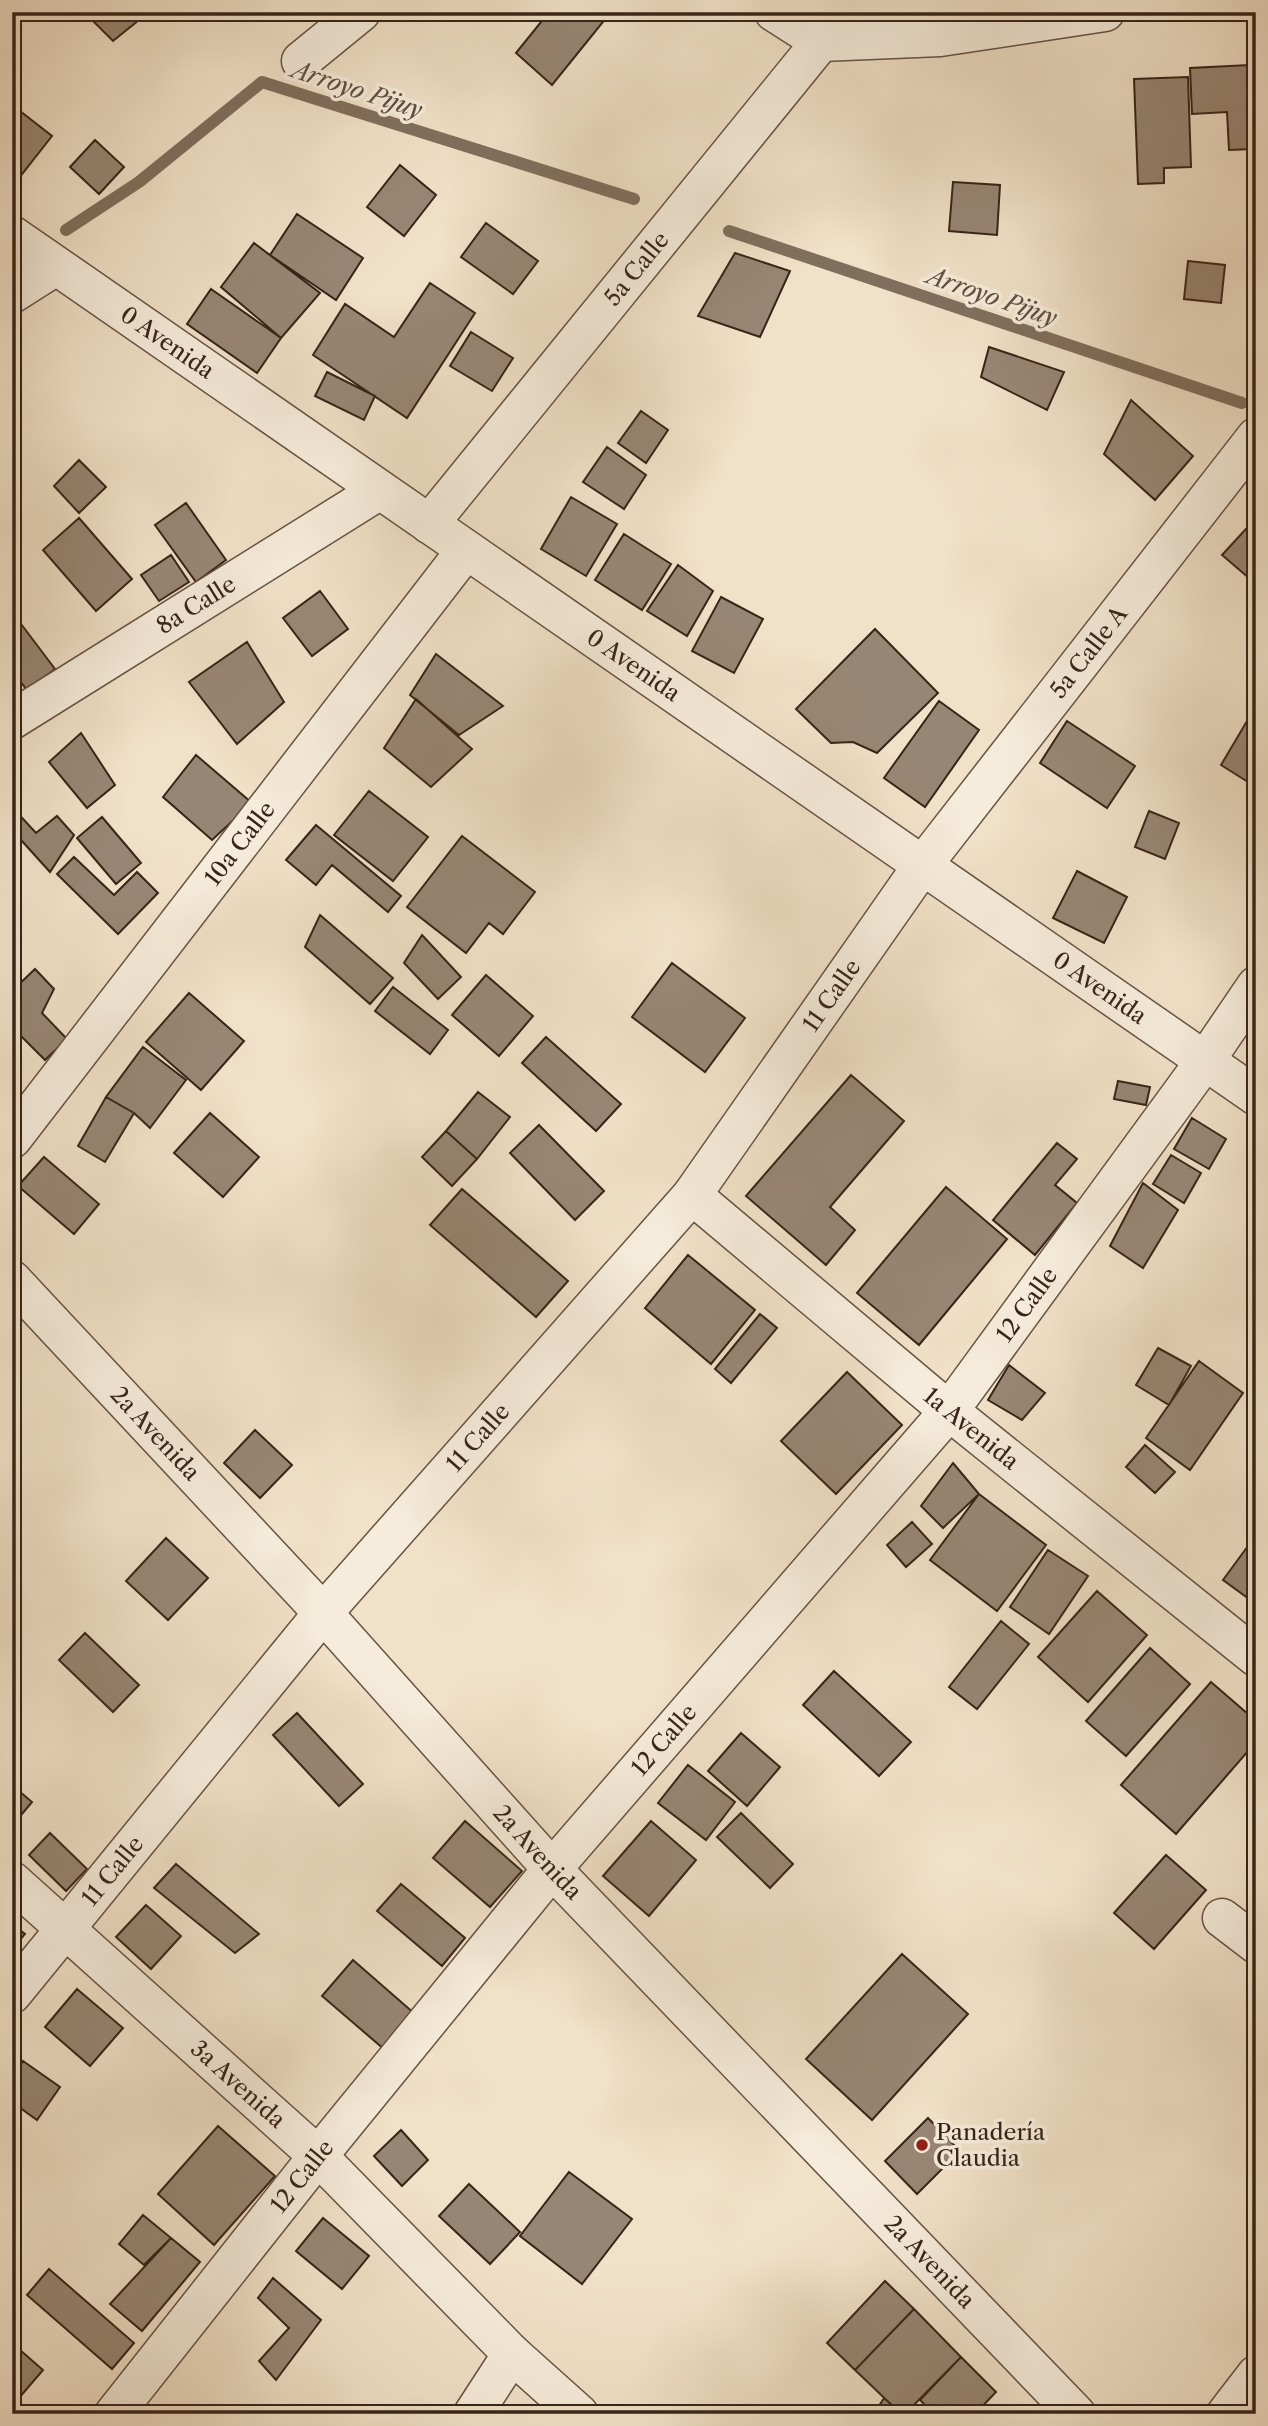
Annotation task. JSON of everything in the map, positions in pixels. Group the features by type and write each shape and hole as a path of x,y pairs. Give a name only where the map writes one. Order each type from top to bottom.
{"street":[{"path":"301,61 362,12"},
{"path":"774,12 821,42 940,37 1105,12"},
{"name":"5a Calle","path":"429,524 845,12"},
{"name":"0 Avenida","path":"12,235 1256,1096"},
{"path":"12,294 56,266"},
{"name":"5a Calle A","path":"922,866 1255,440"},
{"name":"8a Calle","path":"12,720 380,490"},
{"name":"10a Calle","path":"12,1139 466,550"},
{"name":"11 Calle","path":"12,1993 323,1613 692,1195 922,866"},
{"name":"12 Calle","path":"114,2414 318,2156 552,1869 949,1411 1205,1061 1256,986"},
{"name":"1a Avenida","path":"692,1195 949,1411 1256,1657"},
{"name":"2a Avenida","path":"12,1280 323,1613 552,1869 1076,2414"},
{"name":"3a Avenida","path":"12,1881 318,2156 512,2354 579,2414"},
{"path":"1222,1918 1256,1944"},
{"path":"473,2414 512,2354"},
{"path":"1226,2414 1256,2375"}],"building":[{"path":"84,12 149,12 113,41"},
{"path":"549,12 611,12 552,85 516,53"},
{"path":"1249,65 1253,149 1229,150 1227,112 1192,114 1190,68"},
{"path":"1188,77 1191,167 1164,168 1164,183 1138,184 1134,79"},
{"path":"20,111 52,136 19,178 12,172 12,121"},
{"path":"95,140 124,167 99,194 70,167"},
{"path":"400,165 436,195 404,236 367,207"},
{"path":"953,182 1000,185 997,235 949,231"},
{"path":"297,214 363,258 336,300 270,255"},
{"path":"486,223 538,261 513,294 461,257"},
{"path":"254,243 320,293 281,338 221,287"},
{"path":"735,253 790,271 760,337 698,316"},
{"path":"1188,261 1225,265 1221,303 1184,299"},
{"path":"430,283 475,313 407,418 313,355 345,304 394,337"},
{"path":"211,289 281,338 257,373 187,324"},
{"path":"471,332 513,358 492,391 450,366"},
{"path":"989,347 1064,372 1047,410 981,377"},
{"path":"327,372 375,396 364,420 315,396"},
{"path":"1131,400 1193,456 1155,500 1104,454"},
{"path":"641,411 668,430 646,463 618,443"},
{"path":"607,447 646,475 624,509 583,482"},
{"path":"79,460 106,487 79,513 54,486"},
{"path":"571,497 617,524 586,576 541,549"},
{"path":"186,503 226,560 196,582 155,525"},
{"path":"79,518 132,579 96,611 43,550"},
{"path":"1256,518 1256,584 1222,555"},
{"path":"624,534 671,564 642,610 595,580"},
{"path":"171,555 189,582 159,601 141,575"},
{"path":"678,565 713,591 687,636 647,611"},
{"path":"320,591 348,629 312,656 283,618"},
{"path":"721,597 763,619 734,673 692,651"},
{"path":"12,612 55,669 27,690 12,671"},
{"path":"875,629 938,693 877,753 853,742 831,743 796,709"},
{"path":"247,642 284,702 237,744 189,682"},
{"path":"436,654 503,706 459,735 410,695"},
{"path":"416,699 472,749 431,787 384,748"},
{"path":"939,701 979,730 925,807 884,778"},
{"path":"1067,721 1135,766 1107,808 1040,763"},
{"path":"1247,721 1256,726 1256,787 1221,765"},
{"path":"81,733 115,785 87,808 49,762"},
{"path":"196,755 252,803 212,840 163,797"},
{"path":"369,791 428,837 393,881 334,835"},
{"path":"12,807 36,833 57,816 74,835 50,872 12,830"},
{"path":"1149,811 1179,823 1165,859 1135,847"},
{"path":"102,817 141,863 116,884 77,838"},
{"path":"316,825 401,896 388,912 332,865 316,885 286,860"},
{"path":"462,836 535,892 503,934 489,923 466,953 407,907"},
{"path":"74,857 114,895 137,872 158,893 118,934 57,874"},
{"path":"1077,871 1127,897 1104,943 1053,918"},
{"path":"320,915 393,978 370,1004 305,947"},
{"path":"422,935 461,977 438,999 404,963"},
{"path":"672,963 745,1018 705,1072 632,1017"},
{"path":"35,969 54,989 42,1013 67,1039 45,1060 12,1027 12,991"},
{"path":"486,975 533,1016 499,1056 452,1015"},
{"path":"393,987 448,1030 430,1054 375,1011"},
{"path":"189,993 244,1041 201,1090 146,1042"},
{"path":"546,1037 621,1104 596,1131 522,1063"},
{"path":"143,1047 186,1080 150,1128 134,1113 106,1097"},
{"path":"851,1075 904,1121 830,1207 855,1230 826,1265 746,1196"},
{"path":"1118,1081 1150,1087 1146,1105 1114,1099"},
{"path":"478,1092 510,1117 477,1159 446,1131"},
{"path":"106,1097 134,1113 105,1162 78,1146"},
{"path":"210,1113 259,1157 223,1197 174,1153"},
{"path":"1192,1118 1226,1139 1209,1169 1174,1149"},
{"path":"539,1125 604,1191 575,1220 510,1153"},
{"path":"446,1131 477,1159 452,1186 422,1157"},
{"path":"1057,1143 1077,1159 1055,1185 1077,1203 1035,1255 993,1220"},
{"path":"1171,1155 1201,1173 1184,1203 1153,1184"},
{"path":"44,1157 99,1204 74,1234 18,1186"},
{"path":"1143,1183 1178,1210 1143,1268 1110,1246"},
{"path":"946,1187 1007,1239 919,1345 857,1293"},
{"path":"462,1189 568,1281 536,1317 430,1225"},
{"path":"688,1255 755,1310 711,1364 645,1308"},
{"path":"760,1314 777,1328 731,1383 715,1369"},
{"path":"1158,1348 1191,1366 1169,1405 1136,1385"},
{"path":"1199,1361 1243,1393 1190,1470 1146,1438"},
{"path":"1009,1365 1045,1393 1022,1420 988,1400"},
{"path":"847,1372 902,1425 836,1494 781,1441"},
{"path":"255,1430 292,1465 260,1498 224,1463"},
{"path":"1145,1445 1175,1472 1155,1493 1126,1467"},
{"path":"953,1463 979,1494 943,1528 921,1506"},
{"path":"979,1494 1046,1545 997,1611 930,1560"},
{"path":"912,1522 932,1544 906,1567 887,1545"},
{"path":"1256,1535 1256,1604 1223,1580"},
{"path":"166,1538 208,1578 168,1620 126,1581"},
{"path":"1048,1550 1088,1576 1049,1634 1010,1607"},
{"path":"1097,1591 1147,1635 1088,1702 1038,1657"},
{"path":"1001,1621 1029,1644 977,1709 949,1687"},
{"path":"85,1633 139,1685 113,1712 59,1660"},
{"path":"1150,1648 1190,1684 1126,1756 1086,1721"},
{"path":"834,1671 911,1742 879,1776 803,1705"},
{"path":"1211,1682 1256,1721 1256,1742 1176,1834 1121,1785"},
{"path":"297,1713 363,1784 339,1806 273,1735"},
{"path":"741,1733 780,1767 747,1806 708,1771"},
{"path":"688,1765 735,1802 706,1840 658,1803"},
{"path":"12,1785 32,1802 12,1826"},
{"path":"741,1813 793,1864 770,1888 717,1837"},
{"path":"465,1821 522,1871 490,1907 433,1858"},
{"path":"651,1821 696,1860 649,1916 603,1876"},
{"path":"50,1833 87,1869 66,1891 29,1855"},
{"path":"1166,1855 1206,1890 1154,1949 1114,1913"},
{"path":"176,1864 259,1934 235,1953 154,1888"},
{"path":"401,1884 465,1938 442,1966 377,1911"},
{"path":"146,1905 181,1936 151,1969 116,1937"},
{"path":"12,1924 25,1934 12,1949"},
{"path":"902,1954 968,2014 872,2120 806,2059"},
{"path":"353,1960 415,2014 385,2050 322,1996"},
{"path":"77,1989 123,2028 90,2066 45,2027"},
{"path":"23,2061 60,2087 37,2120 12,2102 12,2076"},
{"path":"928,2118 960,2151 917,2194 885,2161"},
{"path":"218,2126 275,2176 214,2245 158,2194"},
{"path":"401,2130 428,2160 402,2186 374,2156"},
{"path":"569,2172 632,2219 582,2284 520,2236"},
{"path":"469,2184 520,2232 490,2264 439,2216"},
{"path":"143,2215 171,2238 144,2265 119,2244"},
{"path":"323,2218 369,2256 342,2289 296,2251"},
{"path":"171,2238 200,2262 142,2331 110,2304"},
{"path":"49,2269 134,2343 112,2369 27,2295"},
{"path":"273,2278 321,2320 276,2380 259,2361 289,2328 258,2298"},
{"path":"885,2281 914,2309 855,2370 827,2343"},
{"path":"914,2309 961,2357 905,2414 901,2414 855,2370"},
{"path":"12,2343 43,2370 13,2405 12,2405"},
{"path":"961,2357 996,2392 975,2414 934,2414 920,2400"},
{"path":"884,2398 902,2414 874,2414"}],"waterway":[{"name":"Arroyo Pijuy","path":"66,230 139,182 262,82 634,199"},
{"name":"Arroyo Pijuy","path":"729,231 1242,403"}],"place":[{"name":"Panadería Claudia","path":"922,2145"}]}
